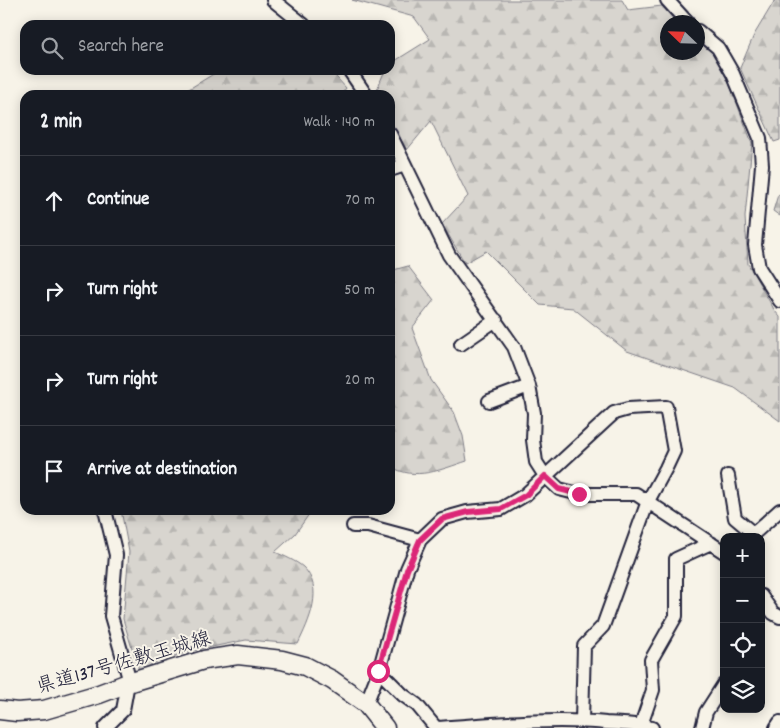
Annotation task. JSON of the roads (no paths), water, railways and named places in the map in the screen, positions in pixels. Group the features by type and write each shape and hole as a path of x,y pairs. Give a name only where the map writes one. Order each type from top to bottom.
{"main road":[{"name":"県道137号佐敷玉城線","path":"0,710 17,712 44,710 204,660 238,655 282,660 305,666 332,680 366,704 385,728"}],"street":[{"path":"273,0 298,20"},
{"path":"666,0 680,15"},
{"path":"705,37 718,48 734,74 760,138 762,165 755,245 759,268 780,301"},
{"path":"352,75 363,90"},
{"path":"395,144 449,255 514,347 529,386 534,412 533,440 536,462 545,476 559,489 579,494 636,494 720,549"},
{"path":"395,168 405,165"},
{"path":"461,344 496,320"},
{"path":"489,401 529,386"},
{"path":"366,704 378,671 407,570 420,540 442,519 468,512 501,509 526,495 614,413 628,409 666,407 674,451 648,501 603,626 584,646 585,723"},
{"path":"728,476 736,518 750,533"},
{"path":"754,533 780,510"},
{"path":"105,728 123,710 128,683 128,674 111,616 116,555 106,515"},
{"path":"353,526 368,526 420,540"},
{"path":"378,671 416,705 436,728 506,723 585,723 646,727 653,690 651,660 676,616 676,559 711,543"},
{"path":"765,602 773,613 780,618"},
{"path":"702,728 706,712 720,690"},
{"path":"776,728 780,722"}]}
